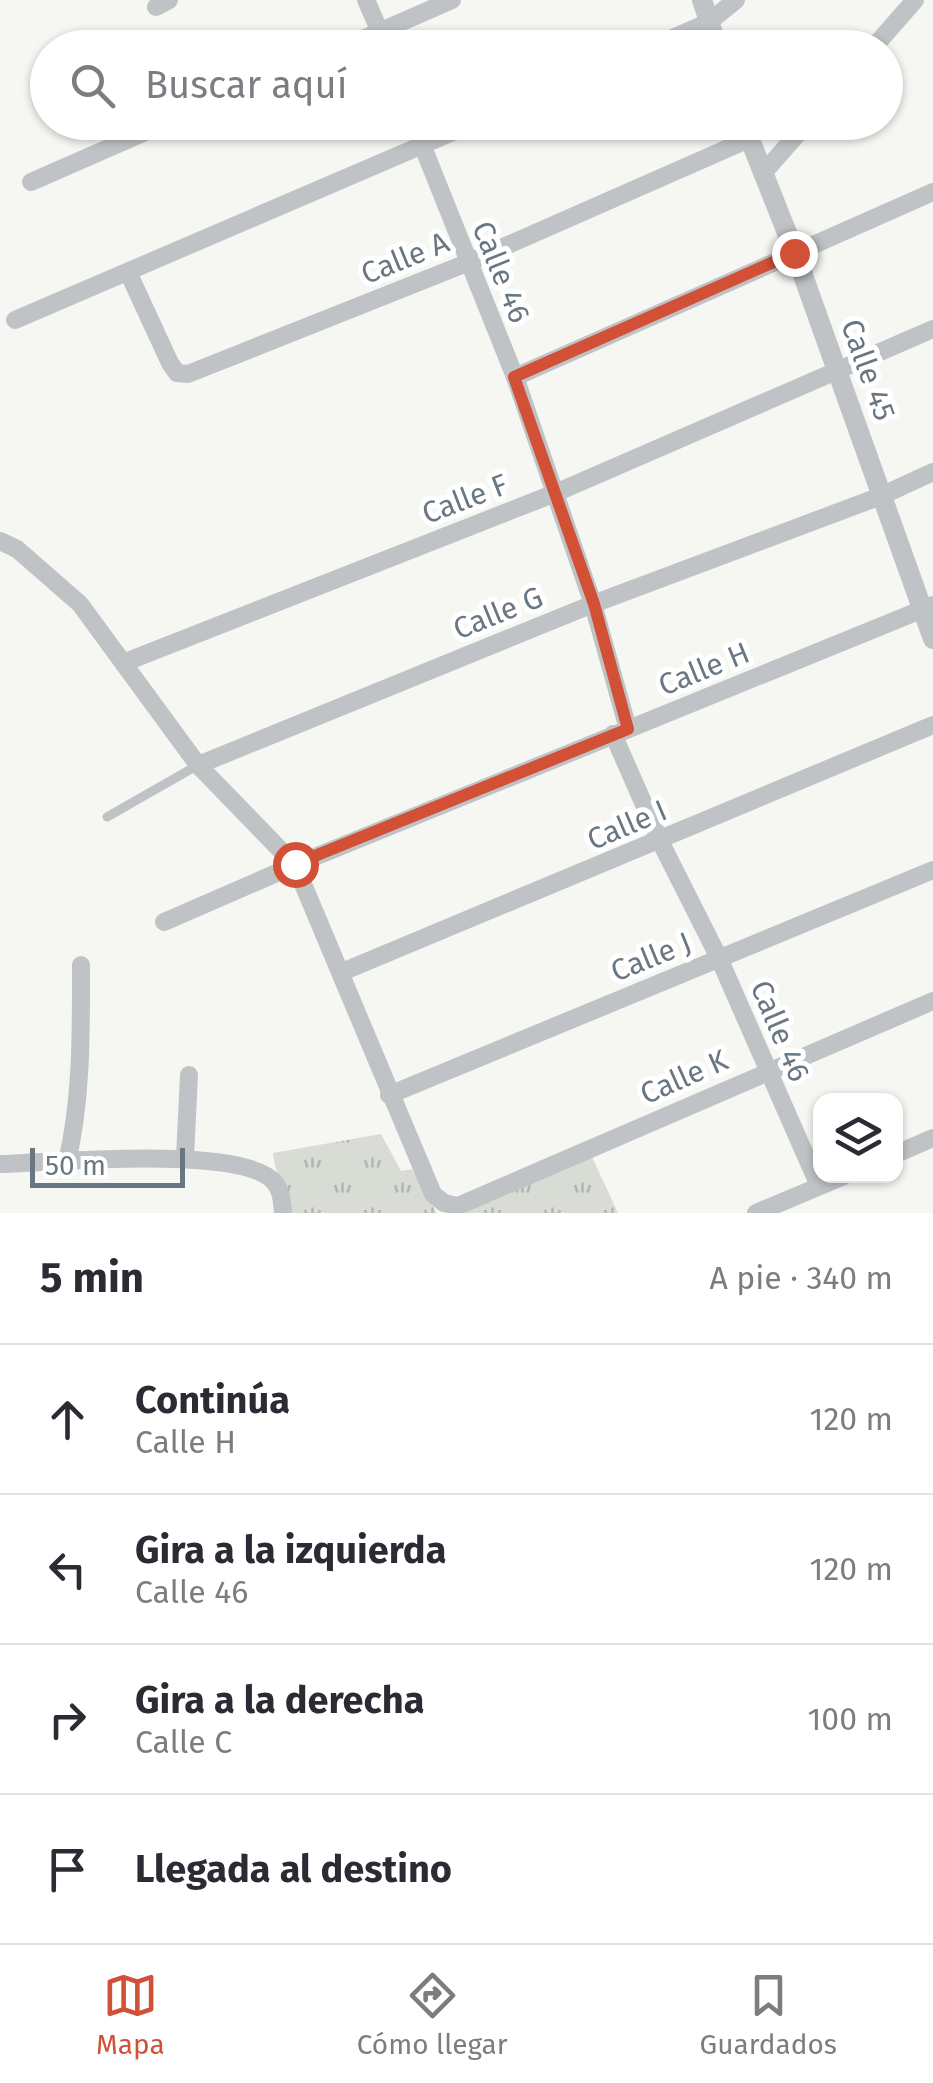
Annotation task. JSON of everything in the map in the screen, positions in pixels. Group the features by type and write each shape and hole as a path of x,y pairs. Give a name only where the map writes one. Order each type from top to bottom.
{"street":[{"path":"366,0 380,30"},
{"path":"400,30 452,0"},
{"path":"702,0 712,30"},
{"path":"691,30 709,22 736,0"},
{"path":"889,30 915,0"},
{"path":"31,182 127,140"},
{"name":"Calle 46","path":"420,140 514,377 594,604 620,732 660,842 719,958 819,1186"},
{"path":"15,320 436,140"},
{"name":"Calle A","path":"128,272 170,363 177,372 188,374 467,263 727,140"},
{"name":"Calle 45","path":"750,140 882,496 928,608 933,639"},
{"path":"764,172 792,140"},
{"path":"514,377 924,195 933,174"},
{"name":"Calle F","path":"123,663 553,494 933,329"},
{"name":"Calle G","path":"198,766 594,604 882,496 933,472"},
{"path":"0,541 17,549 80,604 198,766 295,864 390,1094"},
{"name":"Calle H","path":"164,922 295,864 928,608"},
{"name":"Calle I","path":"342,972 933,725"},
{"name":"Calle J","path":"390,1094 933,870"},
{"path":"67,1162 74,1132 80,1050 80,966"},
{"name":"Calle K","path":"390,1094 433,1194 444,1204 458,1206 933,1000"},
{"path":"185,1158 189,1074"},
{"path":"903,1151 933,1138"},
{"path":"0,1164 185,1158 244,1167 274,1180 281,1194 283,1213"},
{"path":"756,1213 826,1183"}],"lane":[{"path":"107,817 198,766"}],"green space":[{"path":"381,1134 401,1171 412,1169 437,1213 289,1213 273,1153"},
{"path":"592,1157 618,1213 460,1213"}],"route":[{"path":"295,864 628,729 594,604 514,377 794,253"}]}
